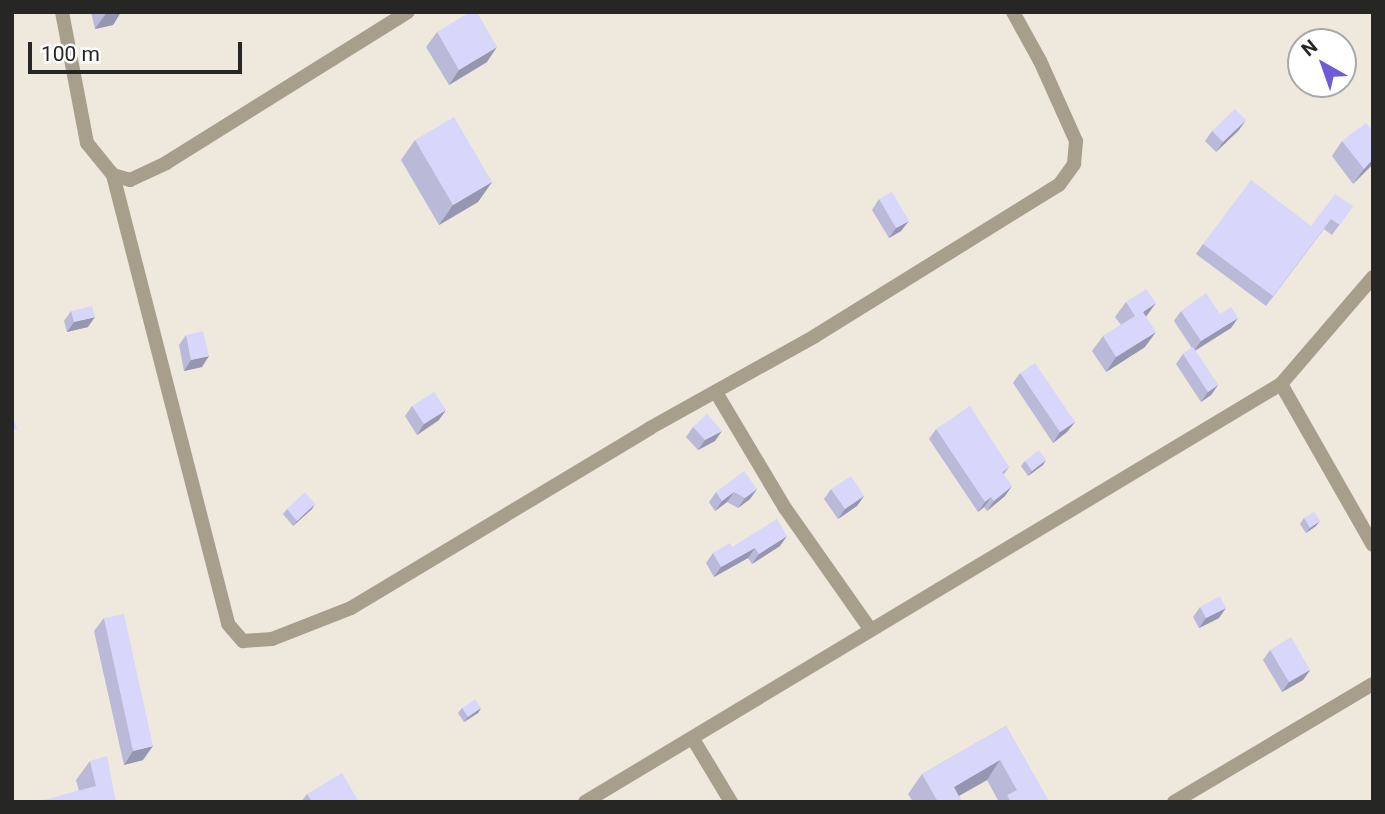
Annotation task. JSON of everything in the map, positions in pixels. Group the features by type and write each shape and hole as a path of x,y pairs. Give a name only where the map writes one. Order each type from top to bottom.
{"street":[{"path":"62,12 87,143 113,176 228,624 243,641 272,639 351,607 650,428 717,394 1059,185 1074,164 1076,141 1013,12"},
{"path":"113,176 130,180 166,163 408,12"},
{"path":"585,802 1281,384 1373,277"},
{"path":"1281,384 1373,545"},
{"path":"717,394 785,508 870,629"},
{"path":"1174,802 1373,684"},
{"path":"693,739 731,802"}],"shaded area":[{"path":"12,12 1373,12 1373,802 12,802"}],"building":[{"path":"470,12 477,12 497,47 459,70 437,32"},
{"path":"1235,109 1246,120 1223,142 1212,131"},
{"path":"454,117 492,182 453,205 415,140"},
{"path":"1366,123 1373,132 1373,159 1364,169 1342,141"},
{"path":"1251,180 1311,226 1335,194 1353,206 1340,225 1331,219 1273,296 1203,244"},
{"path":"892,192 909,221 896,228 879,199"},
{"path":"1146,289 1156,303 1143,312 1156,332 1116,357 1103,336 1135,316 1126,302"},
{"path":"1206,293 1220,314 1231,307 1238,318 1201,341 1181,311"},
{"path":"92,306 95,317 74,322 71,311"},
{"path":"203,331 209,356 191,360 186,335"},
{"path":"1193,347 1218,385 1208,392 1183,354"},
{"path":"1035,363 1075,422 1060,432 1020,373"},
{"path":"434,392 446,410 424,424 412,406"},
{"path":"970,406 1009,467 1002,472 1012,486 994,501 991,497 985,502 936,429"},
{"path":"12,414 17,429 12,430"},
{"path":"707,414 722,431 705,440 693,427"},
{"path":"1039,450 1046,460 1032,471 1025,461"},
{"path":"744,471 757,489 745,498 734,492 722,501 716,492"},
{"path":"851,476 864,496 845,509 831,489"},
{"path":"305,492 315,504 297,521 287,509"},
{"path":"1314,512 1320,521 1310,528 1304,518"},
{"path":"777,519 787,536 759,554 755,548 721,567 713,553 730,543 732,547"},
{"path":"1220,596 1226,608 1206,618 1200,607"},
{"path":"124,614 153,746 133,751 104,618"},
{"path":"1291,637 1310,670 1289,682 1270,650"},
{"path":"475,699 481,708 468,717 462,708"},
{"path":"1006,726 1049,801 1011,802 1007,795 1017,790 1000,760 954,787 962,802 938,802 922,774"},
{"path":"107,756 116,802 36,802 96,786 90,761"},
{"path":"342,773 359,802 312,802 307,794"}]}
